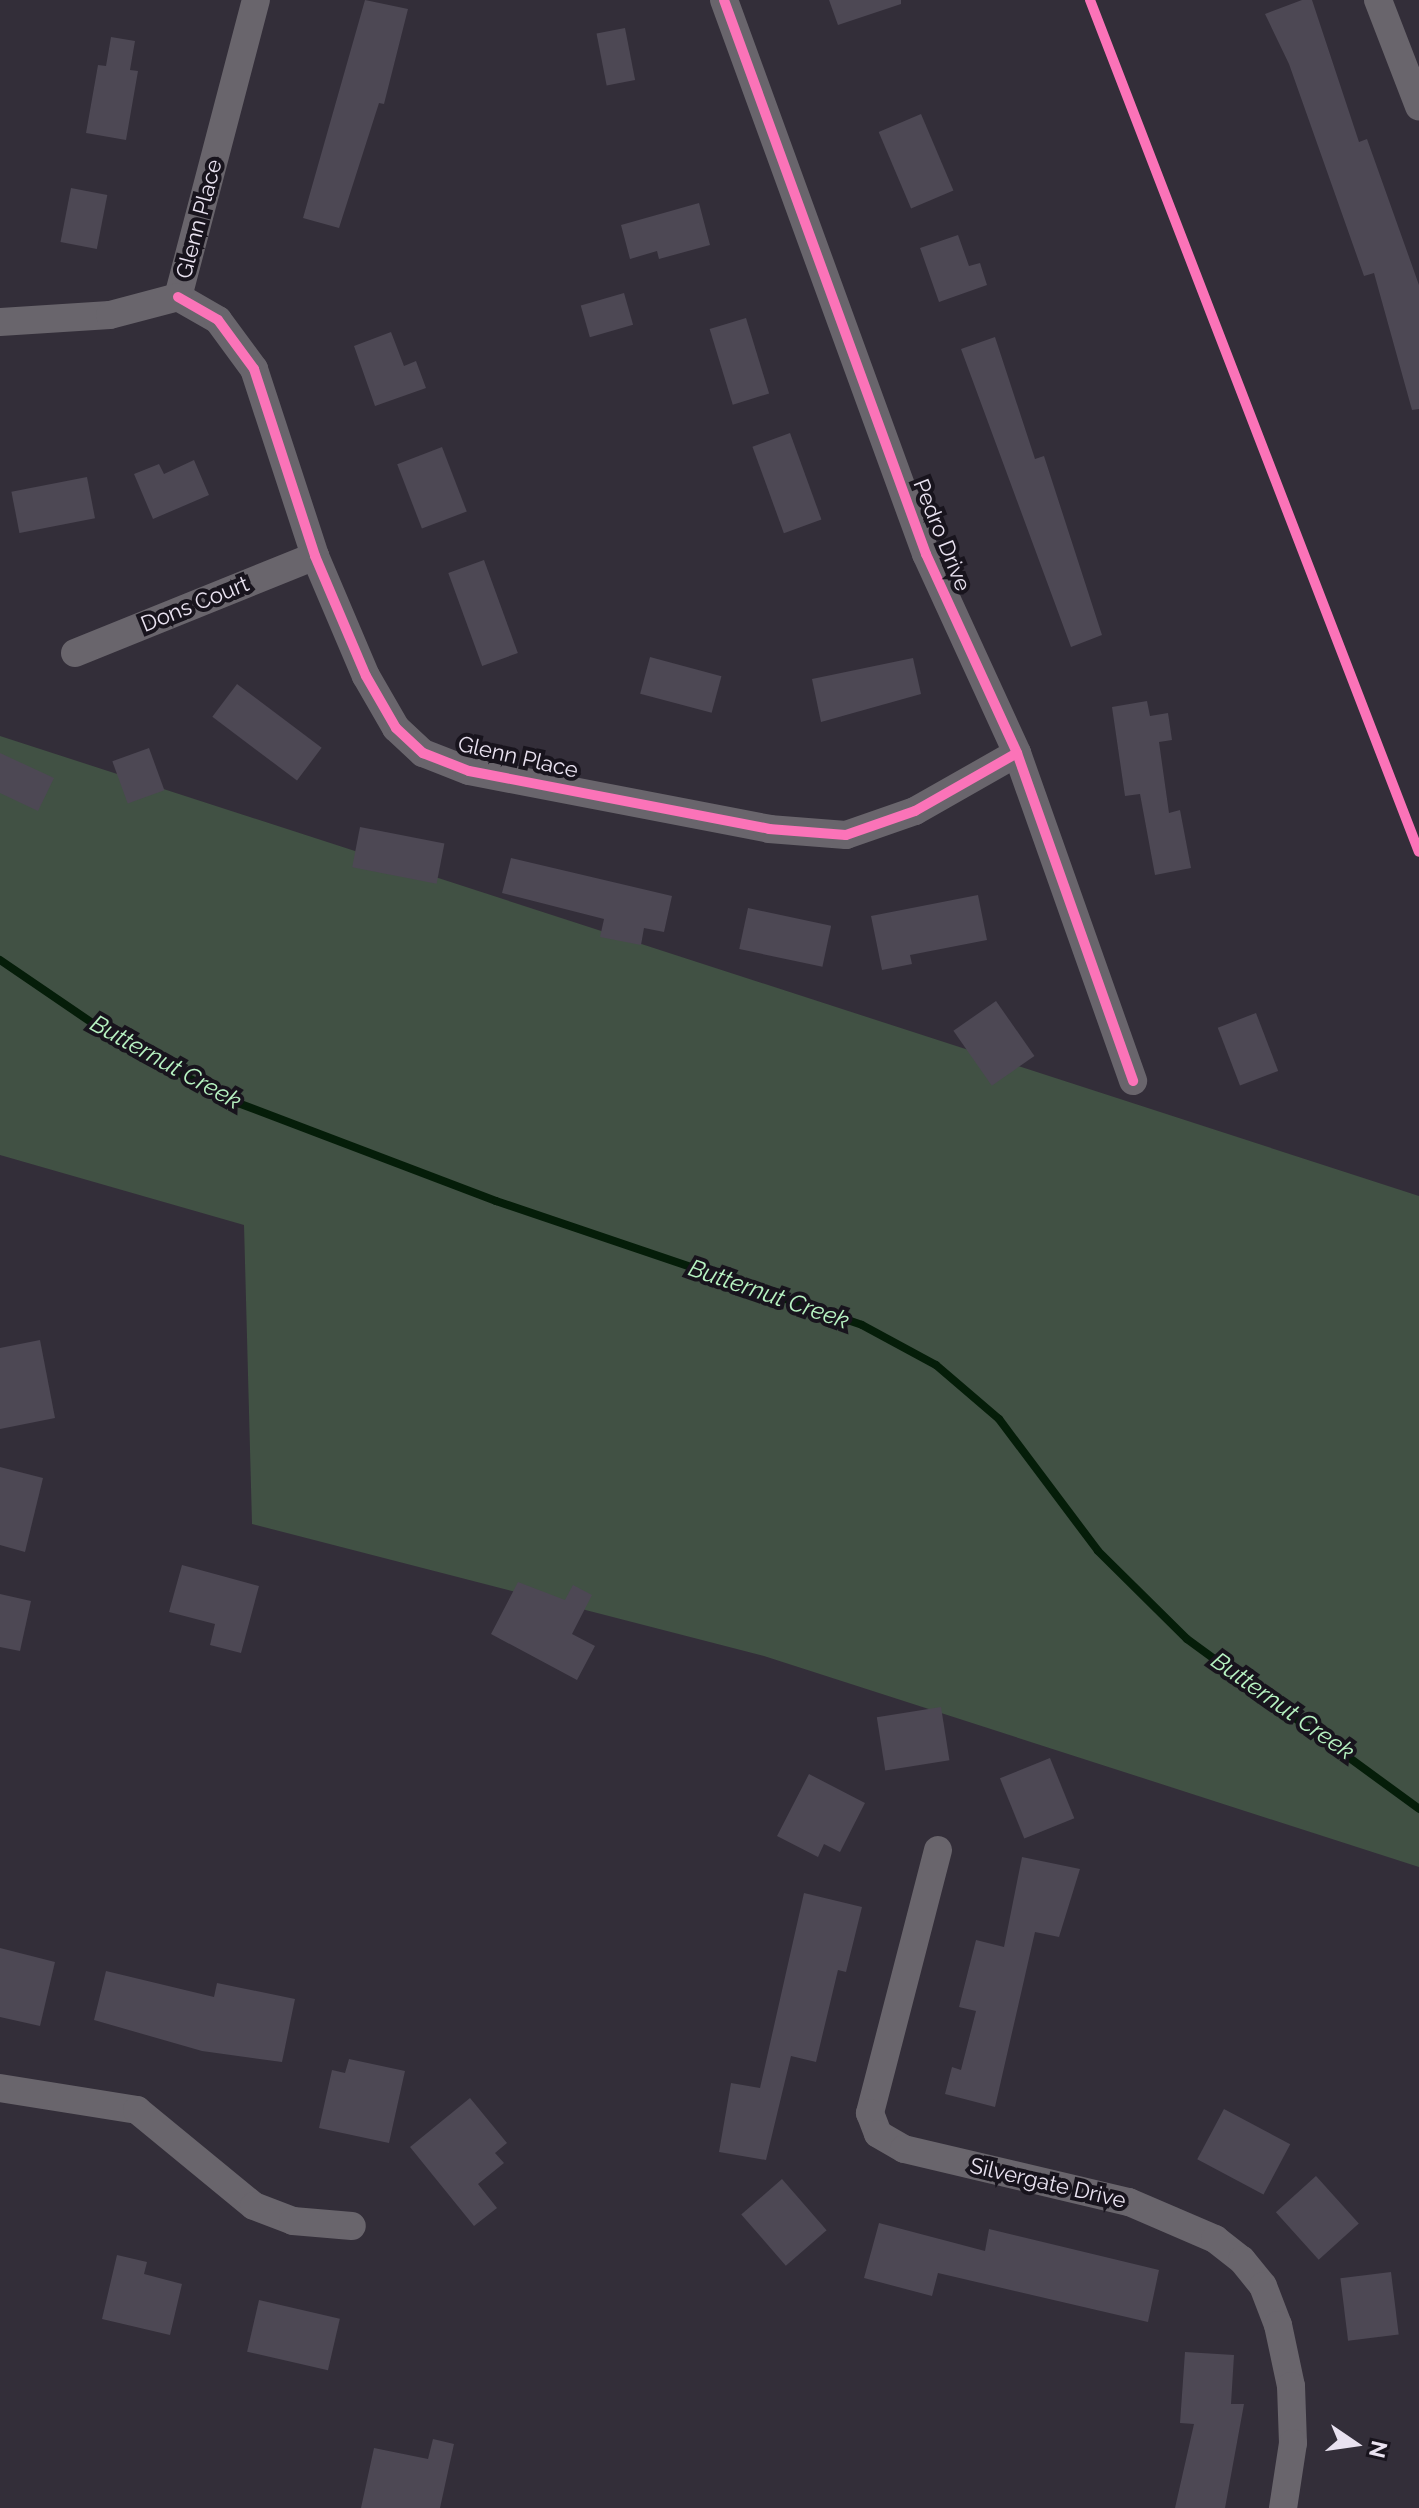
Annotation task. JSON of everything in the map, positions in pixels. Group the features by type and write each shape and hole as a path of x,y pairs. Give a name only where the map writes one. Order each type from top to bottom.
{"street":[{"name":"Glenn Place","path":"256,0 178,297 218,320 254,369 315,556 396,728 423,753 469,771 769,829 846,835 915,811 1017,753"},
{"name":"Pedro Drive","path":"724,0 926,554 1017,753 1133,1081"},
{"path":"1378,0 1409,47 1419,106"},
{"path":"0,322 110,315 178,297"},
{"name":"Dons Court","path":"75,653 315,556"},
{"name":"Silvergate Drive","path":"938,1850 870,2113 878,2134 904,2149 1129,2202 1215,2239 1242,2260 1263,2286 1278,2325 1291,2386 1293,2443 1283,2508"},
{"path":"0,2088 137,2110 254,2206 293,2221 352,2226"}],"green space":[{"path":"0,736 1419,1196 1419,1867 764,1656 252,1524 244,1225 0,1155"}],"building":[{"path":"365,0 408,9 384,104 379,103 339,228 303,218"},
{"path":"829,0 901,0 901,4 838,25"},
{"path":"1302,0 1312,0 1359,142 1367,139 1419,285 1419,409 1412,410 1374,273 1364,276 1289,64 1265,14"},
{"path":"625,28 635,80 607,86 597,34"},
{"path":"111,37 135,41 130,70 138,71 126,140 86,133 98,65 106,66"},
{"path":"921,114 953,190 911,208 879,132"},
{"path":"71,188 107,195 97,249 61,242"},
{"path":"699,203 710,245 659,259 657,251 630,259 621,225"},
{"path":"958,235 969,266 980,263 987,285 939,302 920,248"},
{"path":"624,293 633,325 590,337 581,305"},
{"path":"746,318 769,394 733,405 710,329"},
{"path":"391,332 404,366 416,361 426,388 375,406 354,346"},
{"path":"995,337 1035,459 1044,456 1102,635 1071,647 961,349"},
{"path":"790,433 821,519 784,533 752,447"},
{"path":"442,447 467,511 422,529 397,464"},
{"path":"194,460 209,495 153,519 134,474 159,464 164,474"},
{"path":"87,477 95,518 19,533 11,492"},
{"path":"484,560 518,653 482,666 448,573"},
{"path":"650,657 721,676 712,713 640,694"},
{"path":"913,658 921,694 821,722 812,679"},
{"path":"237,684 322,748 297,781 212,717"},
{"path":"1147,701 1150,716 1168,713 1172,740 1159,742 1169,813 1180,810 1191,868 1155,875 1140,794 1125,796 1112,707"},
{"path":"149,748 164,790 128,804 112,761"},
{"path":"0,753 54,778 38,811 0,793"},
{"path":"360,827 444,843 437,884 352,867"},
{"path":"511,858 672,896 664,932 644,928 641,945 600,937 604,919 502,893"},
{"path":"978,895 987,940 910,955 912,964 882,970 871,916"},
{"path":"748,908 831,926 822,967 739,949"},
{"path":"996,1001 1034,1056 992,1086 953,1031"},
{"path":"1256,1013 1278,1071 1240,1086 1218,1028"},
{"path":"40,1340 55,1418 0,1429 0,1348"},
{"path":"0,1467 43,1478 25,1552 0,1545"},
{"path":"182,1565 259,1586 241,1653 210,1645 215,1624 169,1612"},
{"path":"518,1582 565,1600 573,1585 592,1595 572,1634 595,1646 577,1680 491,1634"},
{"path":"0,1594 31,1601 20,1651 0,1647"},
{"path":"941,1707 949,1760 885,1771 877,1717"},
{"path":"1050,1758 1074,1818 1024,1838 1000,1778"},
{"path":"809,1774 865,1803 840,1852 824,1844 818,1857 777,1836"},
{"path":"1022,1857 1080,1869 1059,1937 1035,1932 995,2107 945,2094 952,2067 961,2070 976,2011 959,2007 976,1940 1004,1947"},
{"path":"804,1893 862,1907 846,1972 838,1970 816,2062 791,2056 766,2160 719,2152 731,2083 760,2088"},
{"path":"0,1948 55,1962 40,2026 0,2017"},
{"path":"106,1971 214,1997 217,1983 295,1999 282,2062 202,2051 94,2020"},
{"path":"349,2059 405,2071 389,2143 319,2128 332,2070 345,2073"},
{"path":"470,2098 507,2143 495,2153 504,2163 478,2184 497,2208 474,2226 410,2147"},
{"path":"1224,2109 1290,2144 1263,2195 1197,2159"},
{"path":"1316,2176 1359,2224 1319,2260 1276,2212"},
{"path":"782,2179 827,2230 786,2266 741,2214"},
{"path":"879,2223 985,2251 989,2229 1159,2270 1148,2322 938,2273 932,2296 864,2278"},
{"path":"117,2255 147,2262 144,2274 182,2284 170,2335 102,2319"},
{"path":"1391,2272 1399,2335 1348,2341 1340,2278"},
{"path":"259,2300 340,2319 328,2370 247,2352"},
{"path":"1185,2352 1234,2355 1231,2404 1244,2404 1225,2508 1175,2508 1194,2424 1180,2423"},
{"path":"433,2439 454,2444 440,2508 361,2508 374,2448 428,2459"}],"waterway":[{"name":"Butternut Creek","path":"0,960 126,1046 238,1103 496,1201 862,1325 936,1365 999,1419 1098,1551 1187,1639 1419,1809"}],"cycle path":[{"path":"724,0 926,554 1017,753 1133,1081"},
{"path":"1090,0 1419,852"},
{"path":"178,297 218,320 254,369 315,556 366,676 396,728 423,753 469,771 769,829 846,835 915,811 1017,753"}]}
